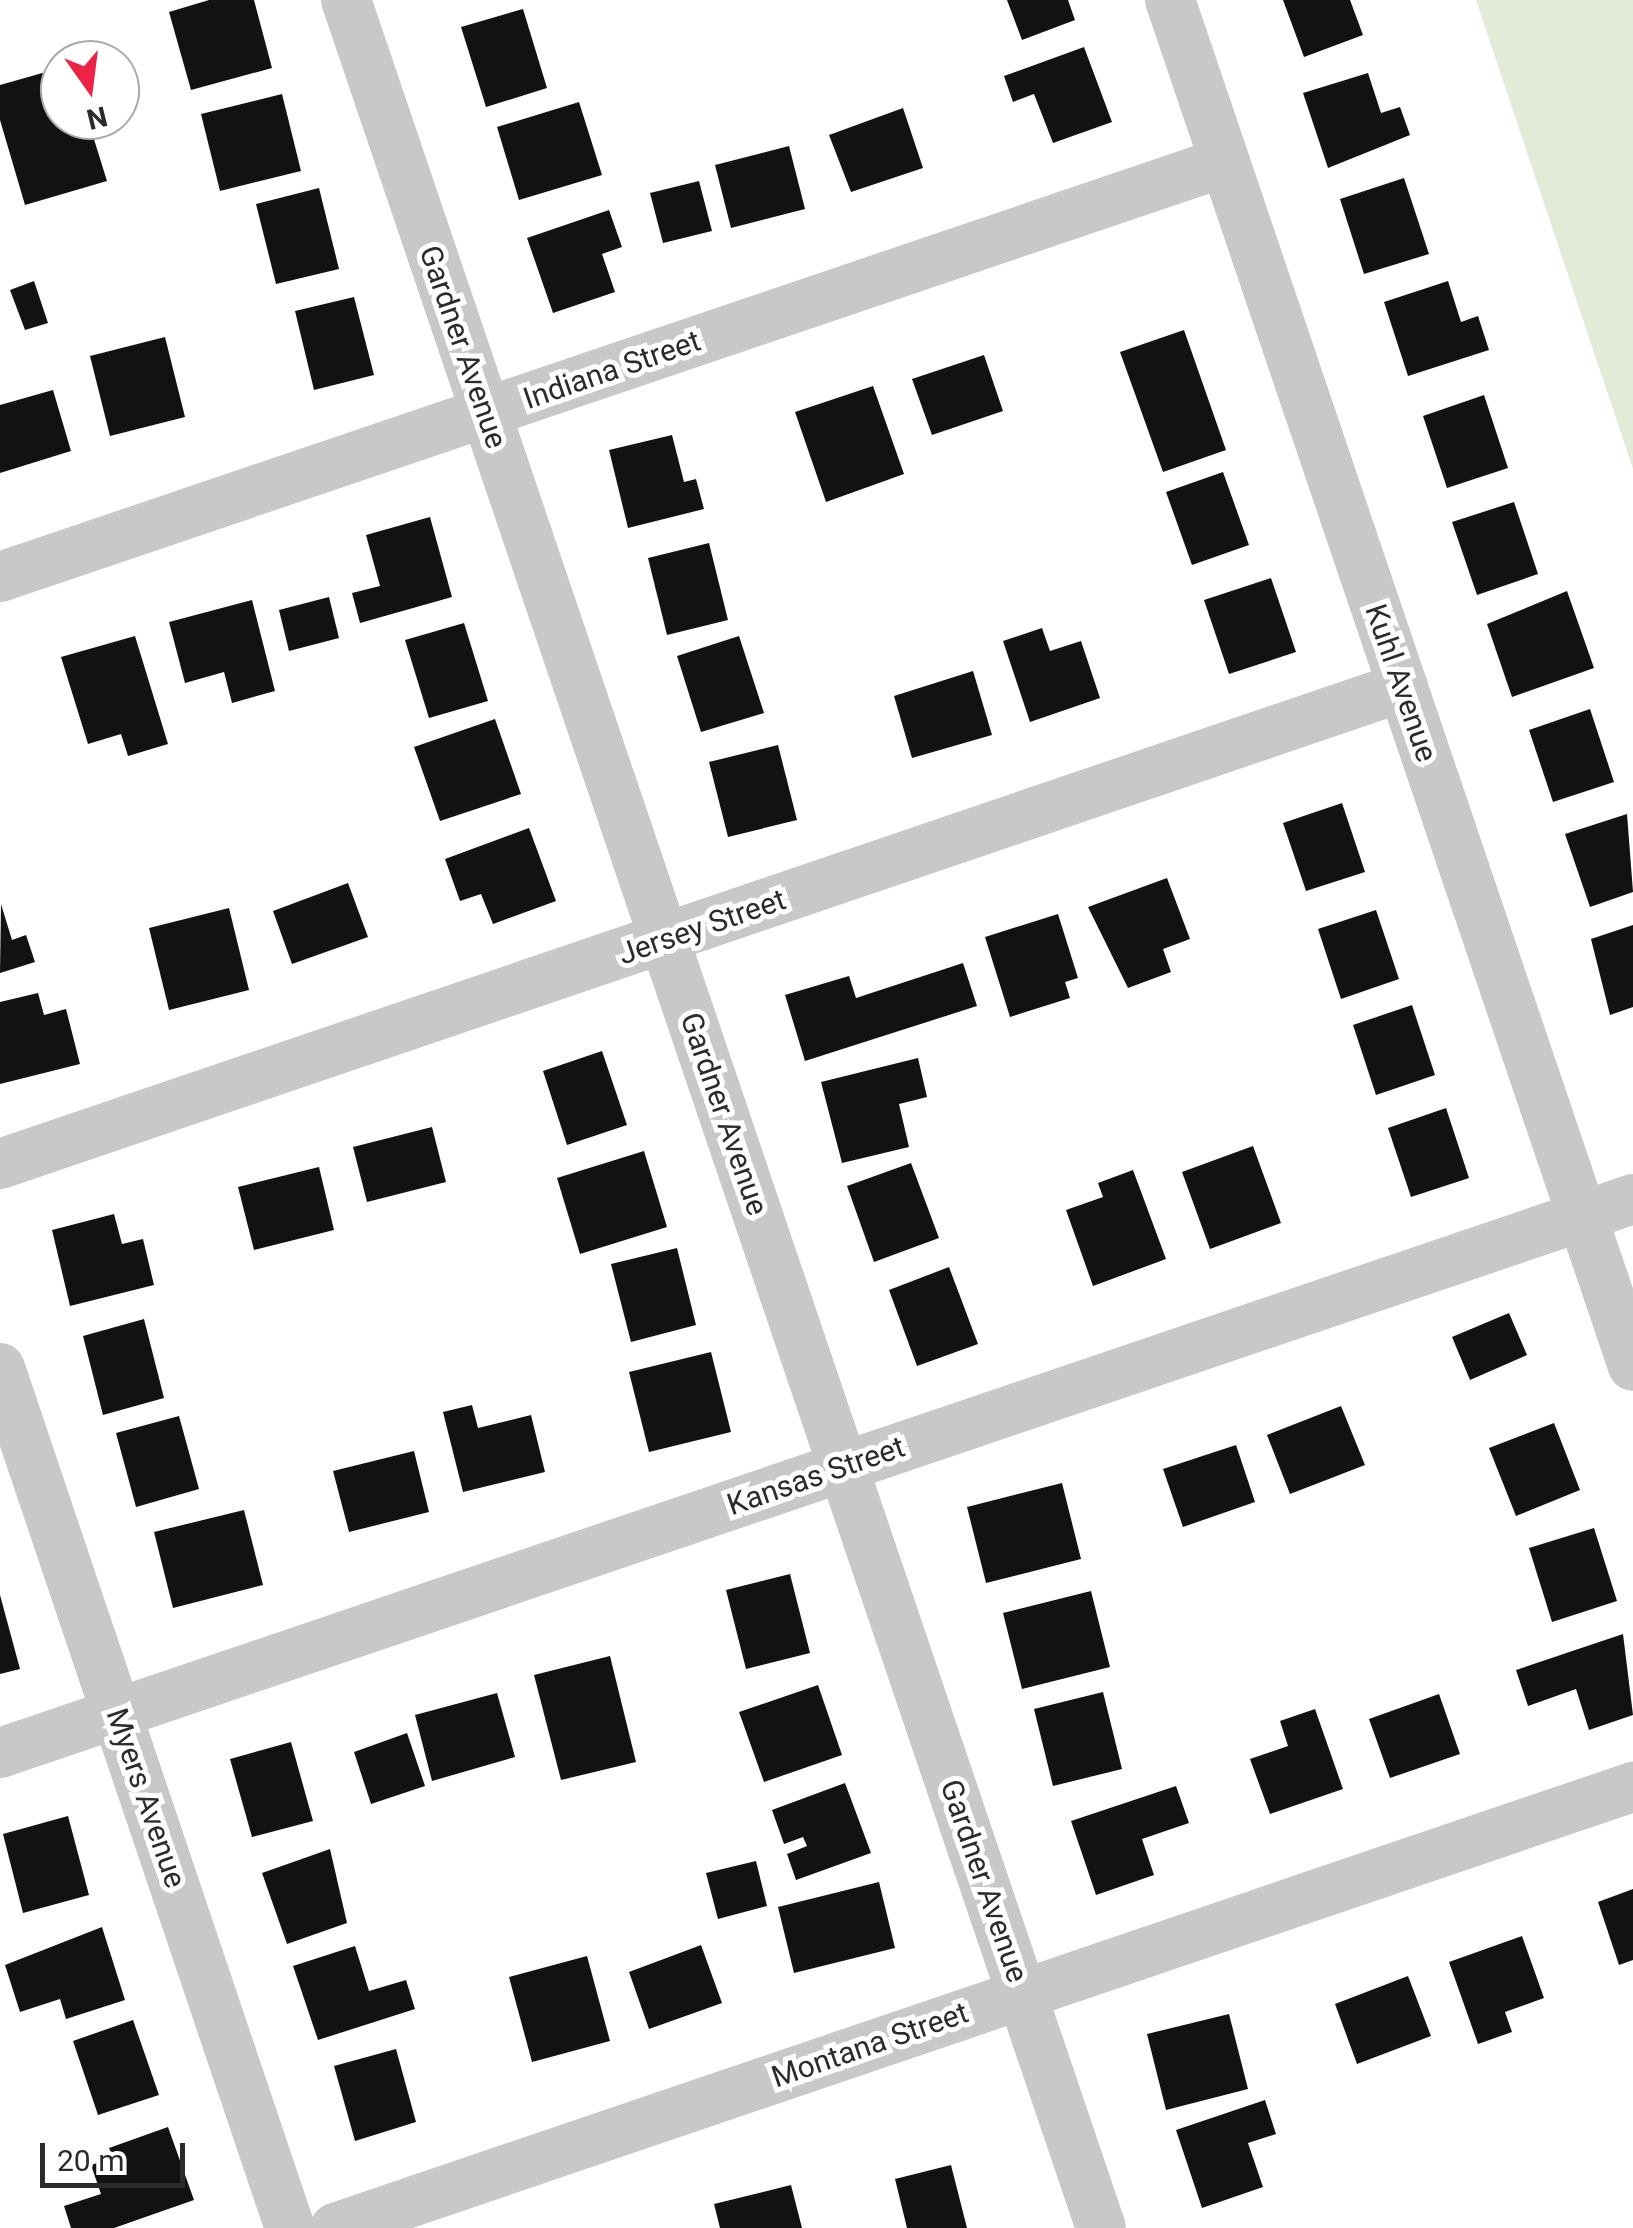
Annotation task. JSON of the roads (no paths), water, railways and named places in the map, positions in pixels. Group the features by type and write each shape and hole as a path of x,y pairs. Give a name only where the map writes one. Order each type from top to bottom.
{"street":[{"name":"Gardner Avenue","path":"346,0 1101,2228"},
{"name":"Kuhl Avenue","path":"1170,0 1633,1366"},
{"name":"Indiana Street","path":"0,577 1225,162"},
{"name":"Jersey Street","path":"0,1164 1402,688"},
{"name":"Kansas Street","path":"0,1754 1633,1199"},
{"name":"Myers Avenue","path":"0,1368 290,2228"},
{"name":"Montana Street","path":"335,2228 1633,1787"}]}
